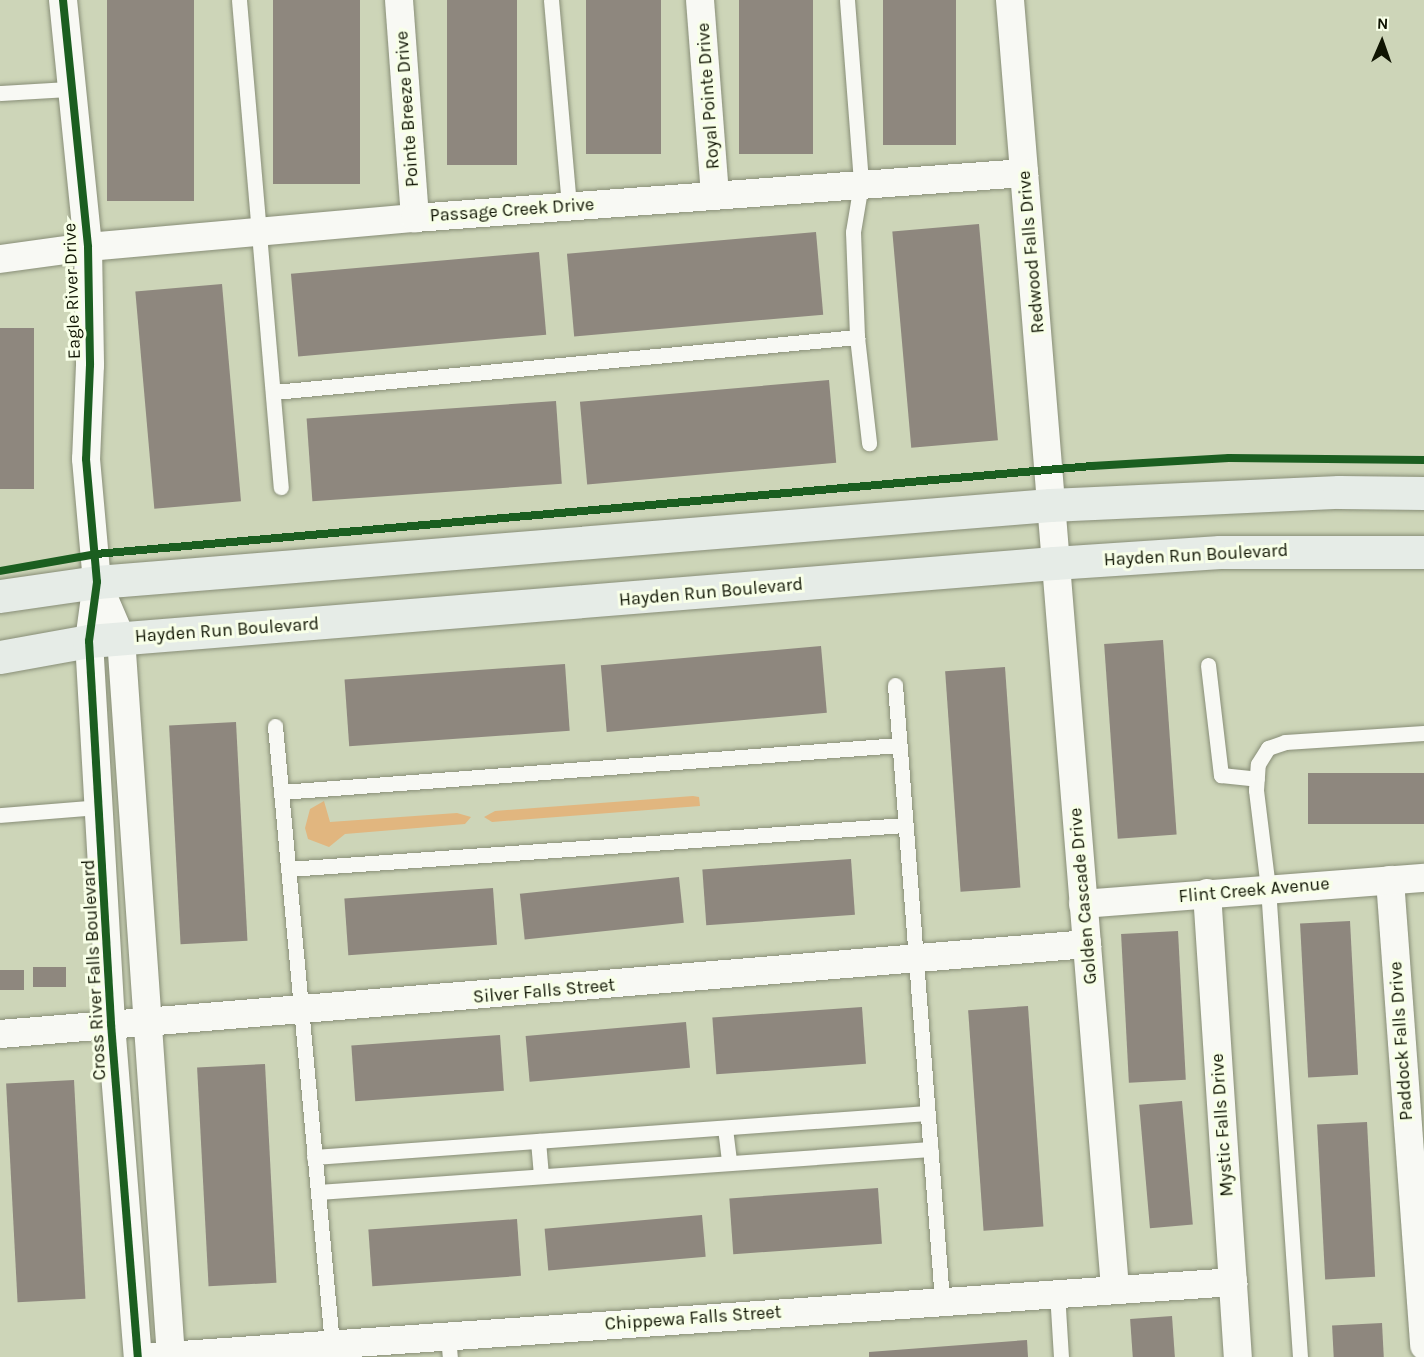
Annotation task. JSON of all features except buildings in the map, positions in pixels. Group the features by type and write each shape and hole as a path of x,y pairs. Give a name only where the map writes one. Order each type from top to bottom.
{"main road":[{"path":"0,596 97,582 1050,505 1339,492 1424,493"},
{"name":"Hayden Run Boulevard","path":"0,657 89,641 121,638 1054,563 1231,552 1424,552"}],"street":[{"name":"Eagle River Drive","path":"63,0 69,89 88,247 90,365 86,459 97,582"},
{"name":"Pointe Breeze Drive","path":"399,0 415,218"},
{"name":"Royal Pointe Drive","path":"700,0 716,193"},
{"name":"Redwood Falls Drive","path":"1010,0 1050,505"},
{"name":"Passage Creek Drive","path":"0,259 88,247 415,218 716,193 1024,173"},
{"name":"Golden Cascade Drive","path":"1050,505 1115,1288"},
{"path":"97,582 121,638 148,1023 162,1356"},
{"name":"Cross River Falls Boulevard","path":"97,582 89,641 111,1024 138,1357"},
{"name":"Flint Creek Avenue","path":"1083,904 1268,888 1424,878"},
{"name":"Paddock Falls Drive","path":"1390,880 1419,1228 1424,1346"},
{"name":"Mystic Falls Drive","path":"1208,893 1238,1357"},
{"name":"Silver Falls Street","path":"0,1034 111,1024 301,1012 1087,944"},
{"name":"Chippewa Falls Street","path":"162,1356 292,1352 332,1344 449,1346 942,1300 1233,1282"}],"lane":[{"path":"239,0 274,392 280,487"},
{"path":"551,0 569,206"},
{"path":"846,0 861,184 853,232 857,338 869,443"},
{"path":"0,93 69,89"},
{"path":"274,392 857,338"},
{"path":"1208,665 1221,775 1257,779"},
{"path":"894,685 942,1300"},
{"path":"275,726 332,1344"},
{"path":"1300,1357 1268,888 1257,779 1258,764 1268,748 1285,742 1424,734"},
{"path":"281,792 899,745"},
{"path":"0,815 100,807"},
{"path":"288,869 905,825"},
{"path":"314,1157 927,1113"},
{"path":"725,1128 729,1163"},
{"path":"538,1141 541,1176"},
{"path":"318,1192 930,1149"},
{"path":"1057,1292 1061,1357"}],"shaded area":[{"path":"699,797 700,806 492,822 484,817 495,811"},
{"path":"324,801 330,822 457,813 471,817 465,824 345,834 329,847 308,839 305,828 310,809"}],"cycle path":[{"path":"63,0 88,247 90,365 86,459 97,582 89,641 111,1024 138,1357"},
{"path":"0,571 96,554 1092,466 1229,458 1424,460"}]}
